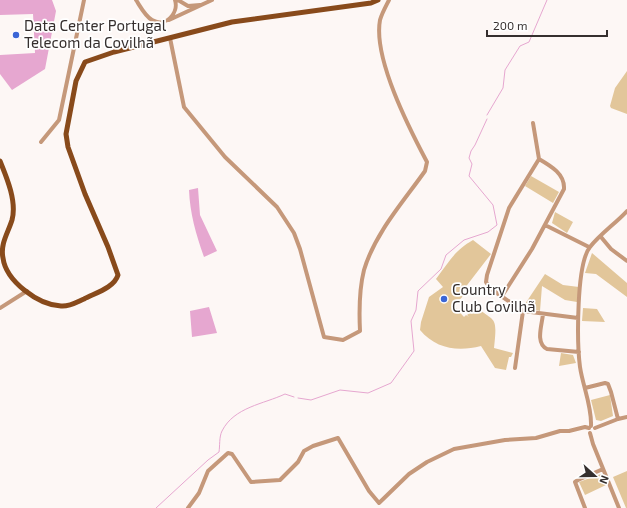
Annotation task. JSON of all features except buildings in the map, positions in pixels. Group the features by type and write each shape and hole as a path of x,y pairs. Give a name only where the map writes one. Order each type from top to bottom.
{"main road":[{"path":"0,161 8,183 13,207 12,219 2,247 3,260 9,274 27,291 54,306 68,306 105,288 117,279 118,275 114,260 84,194 68,147 66,134 70,104 78,74 86,62 114,52 247,20 363,5 378,0"}],"street":[{"path":"41,142 59,120 84,0"},
{"path":"136,0 153,20 167,21 212,0"},
{"path":"167,21 174,12 176,5 175,0"},
{"path":"178,0 188,6 202,4"},
{"path":"170,38 184,107 225,157 277,207 294,233 300,249 324,337 343,340 359,332 361,286 369,257 376,242 426,171 427,166 427,162 387,72 382,52 380,19 389,0"},
{"path":"533,123 539,159 509,208 487,275 488,285 523,311 578,318"},
{"path":"502,296 521,267 564,189 562,176 539,159"},
{"path":"619,508 593,444 591,429 592,415 585,388 579,352 578,318 583,268 589,247 627,211"},
{"path":"545,224 589,247"},
{"path":"601,237 611,249 627,262"},
{"path":"0,308 27,291"},
{"path":"515,368 523,311"},
{"path":"543,314 540,342 543,346 547,348 579,352"},
{"path":"585,388 605,383 608,384 612,392 618,419"},
{"path":"188,508 199,493 208,471 228,453 232,454 251,482 275,481 281,479 298,462 304,451 313,446 338,438 369,492 379,503 409,474 427,462 454,449 505,440 536,438 560,430 569,431 585,427 591,429 627,417"},
{"path":"585,508 575,482 603,469"}],"shaded area":[{"path":"0,0 52,0 56,11 45,69 12,90 0,74 0,55 35,53 33,14 0,15"},
{"path":"627,71 627,114 611,108 610,106 615,88"},
{"path":"531,176 559,192 553,203 525,186"},
{"path":"198,188 200,215 217,251 204,257 194,224 189,190"},
{"path":"555,212 573,222 567,233 552,223"},
{"name":"Country Club Covilhã","path":"473,240 491,254 461,293 463,296 454,306 464,317 466,315 469,317 467,315 471,312 470,311 473,308 473,304 493,320 495,324 494,348 513,353 511,357 509,357 506,370 495,368 481,346 456,349 440,345 420,330 429,297 443,287 436,279 456,253"},
{"path":"592,253 627,283 627,297 596,274 585,273"},
{"path":"545,274 563,285 579,287 577,302 565,300 542,286 540,311 523,307"},
{"path":"209,307 217,333 192,337 190,311"},
{"path":"583,308 597,309 605,322 582,321"},
{"path":"561,353 573,355 576,363 559,366"},
{"path":"610,395 613,416 601,421 596,420 591,400"},
{"path":"627,471 627,508 626,508 613,477"},
{"path":"601,474 606,485 585,495 579,482"}],"waterway":[{"path":"487,115 503,88 505,70 520,46 529,42 547,0"},
{"path":"298,398 311,400 340,390 368,393 391,383 414,351 411,321 416,310 418,291 441,269 446,255 464,240 488,232 497,225 493,205 469,176 472,164 469,158 471,151 487,119"},
{"path":"156,508 208,460 219,452 221,433 227,423 234,416 250,407 285,394 294,397"}],"place":[{"name":"Data Center Portugal Telecom da Covilhã","path":"16,35"},
{"name":"Country Club Covilhã","path":"444,299"}]}
